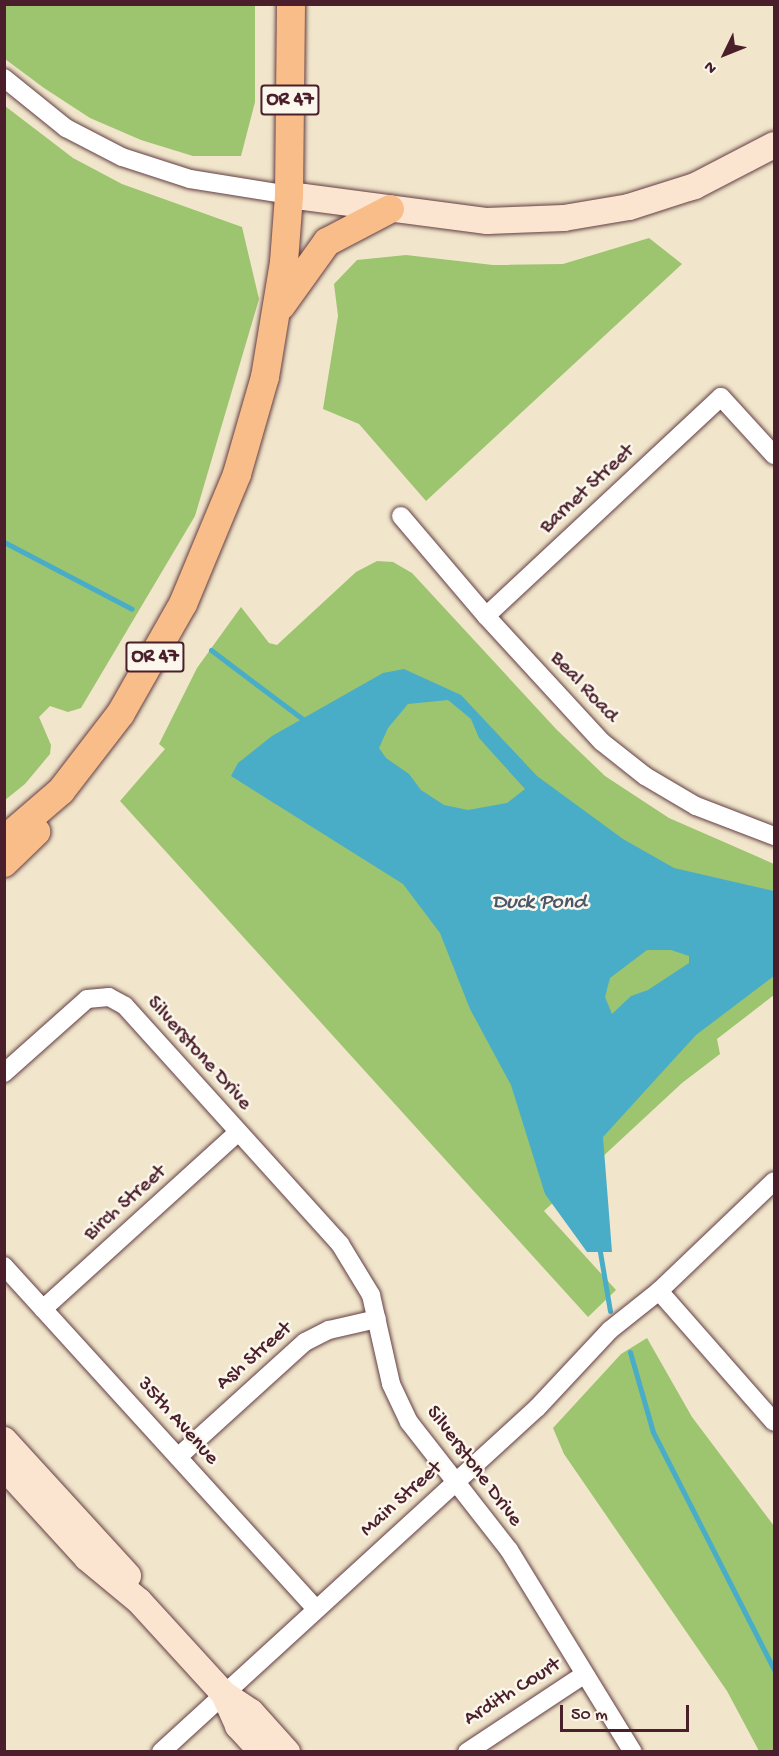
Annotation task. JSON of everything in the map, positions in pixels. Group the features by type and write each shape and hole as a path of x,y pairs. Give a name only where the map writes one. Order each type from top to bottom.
{"main road":[{"name":"OR 47","path":"4,840 61,790 90,757 146,673 204,559 251,433 278,310 289,195 291,4"},
{"path":"278,310 327,242 390,209"},
{"path":"4,862 57,809 61,790"}],"street":[{"path":"4,78 66,128 122,158 190,179 289,195 488,221 599,213 695,186 774,145"},
{"name":"Barnet Street","path":"486,616 721,398 774,455"},
{"name":"Beal Road","path":"401,516 486,616 602,742 645,776 696,806 774,836"},
{"name":"Silverstone Drive","path":"4,1073 83,1002 103,996 123,1004 340,1244 364,1281 377,1319 394,1393 418,1435 509,1550 633,1752"},
{"name":"Birch Street","path":"43,1309 238,1132"},
{"name":"Main Street","path":"161,1752 537,1408 609,1330 659,1291 774,1181"},
{"name":"35th Avenue","path":"4,1266 316,1609"},
{"path":"659,1291 774,1422"},
{"name":"Ash Street","path":"178,1457 305,1342 328,1330 377,1319"},
{"path":"4,1440 130,1578 139,1601"},
{"path":"4,1467 87,1558 139,1601 224,1694 252,1712 287,1752"},
{"name":"Ardith Court","path":"467,1752 585,1674"},
{"path":"224,1694 238,1726 261,1752"}],"green space":[{"path":"5,4 255,5 255,102 241,156 193,156 141,140 90,118 5,59"},
{"path":"5,106 73,158 122,184 242,227 259,299 195,516 81,708 68,712 50,706 39,717 51,745 50,754 25,784 5,800"},
{"path":"649,238 682,264 426,501 359,424 323,409 338,316 334,284 357,260 406,255 493,265 563,264"},
{"path":"377,561 393,562 412,573 557,730 605,776 669,818 774,864 774,995 717,1039 720,1054 682,1083 544,1211 616,1290 588,1317 120,801 165,749 159,744 197,668 241,607 269,643 277,645 356,572"},
{"path":"647,1338 692,1417 774,1526 774,1751 759,1751 727,1691 564,1454 553,1428 621,1354"}],"water":[{"name":"Duck Pond","path":"404,669 461,695 537,776 623,839 674,868 774,891 774,976 696,1035 603,1137 612,1252 587,1252 545,1194 511,1085 470,1009 440,933 403,884 231,776 238,763 272,736 383,673","holes":["448,700 471,719 479,738 525,789 507,803 468,810 444,805 421,790 409,774 386,758 379,748 388,728 408,704","647,950 671,950 689,956 689,963 648,990 631,996 612,1014 605,997 610,978"]}],"waterway":[{"path":"4,542 132,609"},
{"path":"211,650 308,723"},
{"path":"599,1246 610,1311"},
{"path":"630,1352 653,1432 774,1669"}]}
